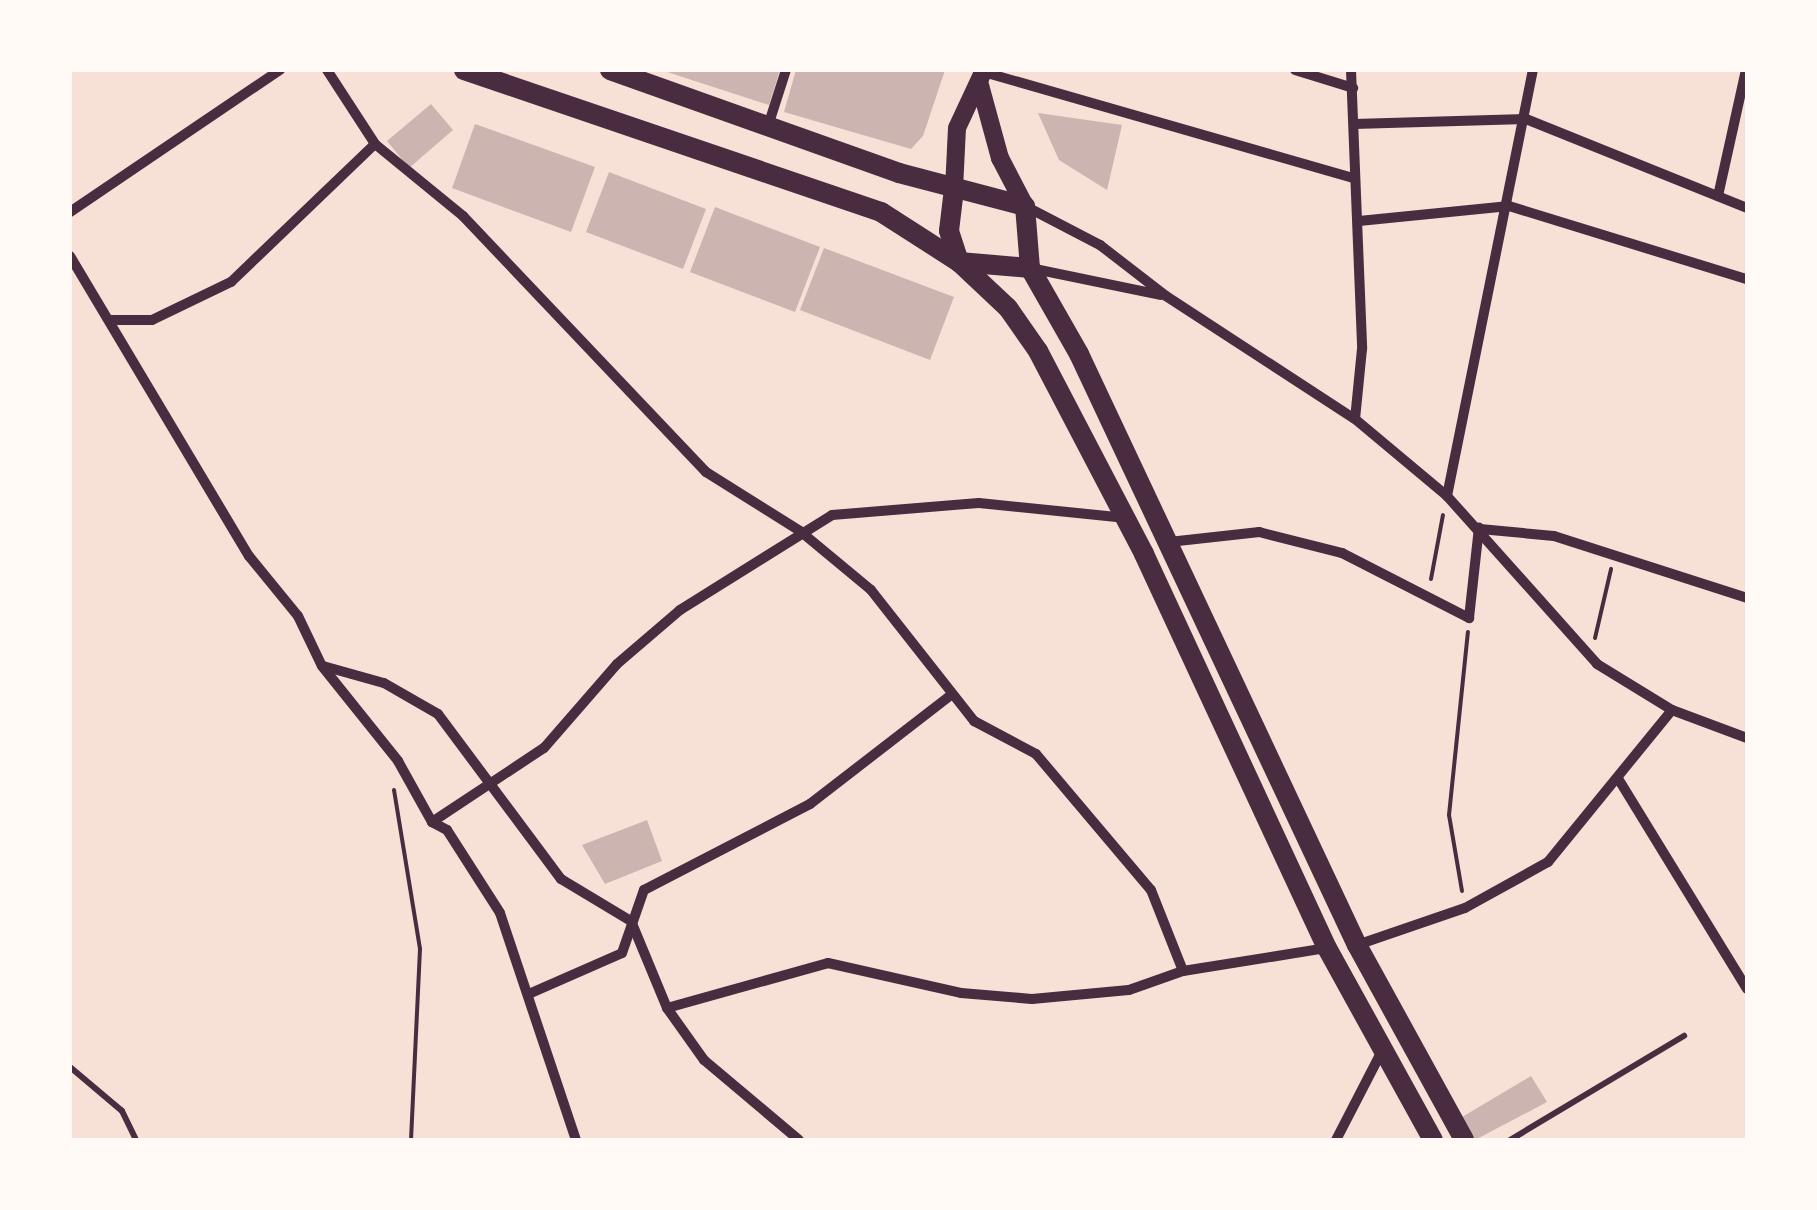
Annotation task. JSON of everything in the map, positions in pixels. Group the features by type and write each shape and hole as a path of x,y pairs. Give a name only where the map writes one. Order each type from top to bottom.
{"main road":[{"path":"464,70 882,212 959,262 1008,308 1038,352 1126,518 1327,948 1424,1138"},
{"path":"610,70 954,190 1026,206 1030,268 1079,354 1357,945 1464,1140"},
{"path":"954,190 949,232 959,262"},
{"path":"959,262 1030,268"}],"street":[{"path":"70,212 280,70"},
{"path":"327,70 375,144 463,216 706,472 800,531 870,590 974,720 1036,754 1151,890 1183,970"},
{"path":"768,126 786,70"},
{"path":"1295,70 1353,88"},
{"path":"1351,70 1362,349 1355,419"},
{"path":"1447,496 1509,206 1533,70"},
{"path":"1718,196 1746,70"},
{"path":"981,74 1354,178"},
{"path":"954,190 957,128 981,74"},
{"path":"981,74 1000,158 1026,206 1100,244 1166,296 1355,419 1447,496 1591,657 1672,710 1747,738"},
{"path":"1354,124 1526,118 1747,208"},
{"path":"112,320 152,320 231,282 375,144"},
{"path":"1359,221 1509,206 1747,278"},
{"path":"70,256 112,320 248,556 298,616 322,666 398,761 432,822 447,830 500,913 531,992 576,1140"},
{"path":"1030,268 1166,296"},
{"path":"432,822 544,748 616,664 680,610 800,531 832,515 978,502 1126,518"},
{"path":"1478,528 1554,536 1747,598"},
{"path":"1168,542 1260,532 1342,553 1469,618 1478,528"},
{"path":"322,666 384,684 438,714 494,783 561,879 631,921 668,1008 704,1060 799,1140"},
{"path":"531,992 622,952 644,890 810,804 952,694"},
{"path":"1357,945 1464,908 1548,862 1672,710"},
{"path":"1618,780 1747,988"},
{"path":"668,1008 828,963 961,993 1032,999 1129,990 1183,970 1327,948"},
{"path":"1336,1140 1382,1050"}],"lane":[{"path":"1510,1140 1684,1036"},
{"path":"70,1066 122,1111 136,1140"}],"path":[{"path":"1428,596 1447,496"},
{"path":"1591,657 1614,556"},
{"path":"1464,908 1449,815 1469,618"},
{"path":"394,786 420,949 411,1140"}],"building":[{"path":"661,70 780,70 769,105"},
{"path":"796,70 945,70 923,136 911,149 784,112"},
{"path":"431,104 453,130 409,168 387,141"},
{"path":"1038,113 1122,125 1107,190 1059,160"},
{"path":"475,124 595,167 571,232 452,188"},
{"path":"609,172 706,209 683,269 586,232"},
{"path":"715,207 820,247 795,312 690,272"},
{"path":"824,248 954,297 930,360 800,310"},
{"path":"647,820 662,861 605,884 582,845"},
{"path":"1531,1076 1547,1102 1475,1140 1462,1117"}]}
